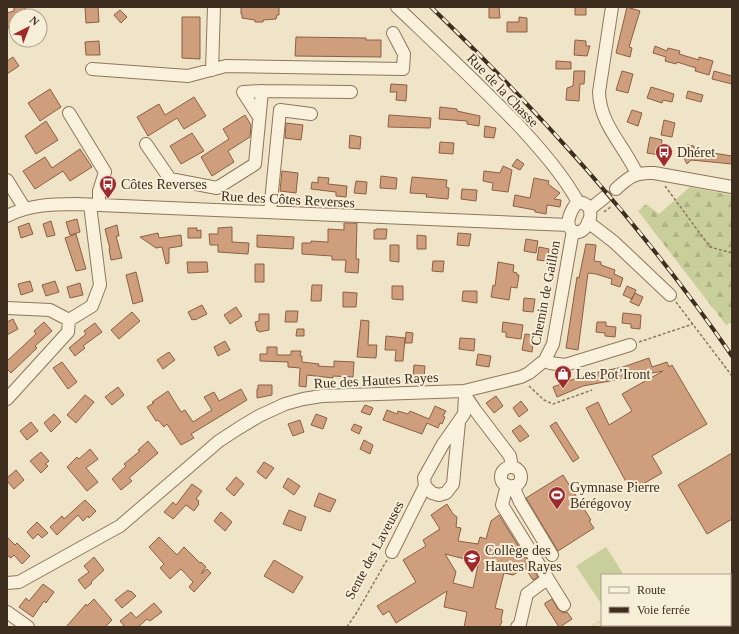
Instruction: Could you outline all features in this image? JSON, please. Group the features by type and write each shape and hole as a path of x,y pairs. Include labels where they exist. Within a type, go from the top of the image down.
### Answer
{"street":[{"path":"212,70 214,7"},
{"name":"Rue de la Chasse","path":"396,7 504,110 555,168 578,202"},
{"path":"612,7 599,92 599,104 609,127 634,166 636,174"},
{"path":"92,68 188,76 226,66 403,69 404,54 393,33"},
{"path":"146,144 170,179 217,188 255,164 262,91"},
{"path":"259,117 243,92 351,92"},
{"path":"270,212 280,110 311,114"},
{"path":"69,113 105,172 95,205 100,284 92,306 69,320"},
{"path":"616,189 636,174 644,173 732,186"},
{"path":"7,180 25,209"},
{"path":"216,210 217,188"},
{"path":"590,209 605,197"},
{"path":"578,202 583,203 590,209 591,214 584,229 580,232 572,228 571,212 578,202"},
{"name":"Rue des Côtes Reverses","path":"7,216 25,209 51,204 270,212 572,228"},
{"path":"588,222 614,242 670,295"},
{"name":"Chemin de Gaillon","path":"545,360 553,344 572,236 572,228"},
{"path":"7,308 50,310 69,320"},
{"path":"7,399 68,332 69,320"},
{"path":"545,360 557,365 565,365 630,345"},
{"name":"Rue des Hautes Rayes","path":"7,583 18,582 120,526 219,441 259,416 285,404 322,396 465,393 521,377 529,373 545,360"},
{"path":"425,486 432,493 439,495 446,493 452,484 459,422 464,414 465,393"},
{"path":"465,393 474,410 510,456 512,467 518,470 521,478 518,484 510,486"},
{"name":"Sente des Laveuses","path":"392,552 425,486 424,478 443,444 459,422"},
{"path":"510,486 552,555"},
{"path":"510,486 502,505 564,605"},
{"path":"517,627 520,624 527,594 548,578"},
{"path":"7,612 28,627"}],"path":[{"path":"658,174 664,185 710,247 732,253"},
{"path":"670,295 732,376"},
{"path":"630,345 693,324"},
{"path":"521,377 538,396 549,403 558,403 592,390"},
{"name":"Sente des Laveuses","path":"347,627 392,552"}],"shaded area":[{"path":"601,620 601,626 667,627 588,627"}],"green space":[{"path":"690,187 732,195 732,322 726,325 638,211 646,204 659,214"},
{"path":"606,547 623,574 601,574 601,604 576,566"}],"building":[{"path":"14,7 25,8 14,8"},
{"path":"85,7 98,7 99,22 86,23"},
{"path":"241,7 279,7 279,15 277,15 276,19 255,22 255,20 242,18"},
{"path":"489,7 499,7 500,18 489,18"},
{"path":"575,7 586,7 586,15 575,15"},
{"path":"627,7 640,11 629,47 632,48 630,57 616,53"},
{"path":"120,10 127,17 121,23 114,15"},
{"path":"8,13 8,27 7,25"},
{"path":"182,17 200,17 200,59 182,58"},
{"path":"519,17 527,18 527,32 507,32 507,22 519,22"},
{"path":"296,37 366,38 366,40 381,40 381,57 295,56"},
{"path":"575,40 586,41 586,46 590,46 587,56 574,55"},
{"path":"99,41 100,55 86,55 85,42"},
{"path":"655,46 667,51 668,48 680,51 679,54 699,60 699,57 713,61 709,75 695,71 696,68 677,62 676,64 665,61 666,57 653,53"},
{"path":"13,57 19,66 7,74 7,61"},
{"path":"556,61 571,62 571,69 556,69"},
{"path":"574,71 585,71 584,84 580,84 579,101 566,100 567,88 573,86"},
{"path":"622,71 633,74 628,93 616,90"},
{"path":"714,71 732,76 732,84 712,79"},
{"path":"391,84 407,85 406,101 396,100 397,92 390,92"},
{"path":"651,87 674,94 672,102 663,100 662,103 647,98"},
{"path":"50,89 61,107 40,121 28,103"},
{"path":"688,91 703,95 701,102 686,98"},
{"path":"194,97 206,116 184,129 177,118 148,136 137,117 159,104 165,115"},
{"path":"440,107 457,109 457,111 480,116 479,126 467,124 467,121 439,119"},
{"path":"632,110 642,113 638,126 627,122"},
{"path":"245,115 251,125 250,137 228,151 234,162 212,176 201,157 229,139 223,129"},
{"path":"389,115 431,118 430,128 388,127"},
{"path":"664,120 675,123 672,137 661,135"},
{"path":"46,121 58,140 36,154 25,136"},
{"path":"286,123 303,125 301,140 285,138"},
{"path":"485,126 496,128 494,138 484,137"},
{"path":"192,133 204,151 181,164 170,146"},
{"path":"350,135 361,137 360,149 349,148"},
{"path":"650,137 662,140 660,155 647,153"},
{"path":"440,142 454,143 453,154 439,153"},
{"path":"687,145 694,146 694,150 732,156 732,164 691,160 687,164 684,158"},
{"path":"80,149 92,167 70,181 63,171 35,189 23,171 45,157 52,168"},
{"path":"517,159 524,164 520,170 512,166"},
{"path":"503,166 512,170 508,192 492,190 493,183 483,181 484,171 500,173"},
{"path":"282,171 298,173 296,193 280,191"},
{"path":"381,176 397,178 396,189 380,188"},
{"path":"318,177 329,178 328,184 347,186 346,197 336,196 336,192 311,189 312,182 318,183"},
{"path":"412,177 447,180 446,187 449,188 448,199 426,197 427,194 410,193"},
{"path":"534,178 549,181 548,184 560,193 554,199 561,200 560,207 547,205 546,214 535,212 535,210 513,206 515,195 530,198"},
{"path":"356,181 367,182 366,194 354,193"},
{"path":"462,189 477,190 476,201 461,199"},
{"path":"77,219 80,232 70,235 66,222"},
{"path":"51,221 55,235 47,237 43,224"},
{"path":"29,223 33,234 21,238 18,227"},
{"path":"344,223 357,223 356,259 359,259 358,273 345,272 346,260 332,260 332,256 302,254 302,243 311,243 311,241 328,242 328,229 344,230"},
{"path":"117,225 119,236 116,236 122,258 111,260 105,229"},
{"path":"232,227 232,242 249,243 248,254 218,252 218,245 210,245 209,234 218,234 218,228"},
{"path":"188,228 197,228 197,231 201,230 201,238 188,238"},
{"path":"387,229 386,239 374,239 374,230"},
{"path":"158,233 159,238 181,235 182,246 169,248 169,263 166,264 162,247 156,248 140,237"},
{"path":"458,233 471,234 469,246 457,245"},
{"path":"76,234 86,269 76,271 65,238"},
{"path":"257,235 294,237 293,249 257,247"},
{"path":"417,235 426,236 426,249 417,249"},
{"path":"526,239 538,241 536,253 524,251"},
{"path":"586,244 596,245 594,261 601,262 601,265 615,270 614,274 623,278 620,287 611,284 612,279 588,273 578,350 566,348 577,277 579,278"},
{"path":"390,245 399,245 399,262 390,261"},
{"path":"539,247 549,249 547,261 537,260"},
{"path":"433,261 444,261 443,272 432,271"},
{"path":"187,262 207,262 208,272 188,273"},
{"path":"498,262 514,265 513,272 519,275 517,288 511,287 509,300 491,297 493,285 495,286"},
{"path":"255,264 264,264 264,282 255,282"},
{"path":"136,272 143,301 133,304 126,275"},
{"path":"30,281 33,291 21,295 18,284"},
{"path":"55,281 59,292 46,296 42,285"},
{"path":"80,283 83,295 70,298 67,287"},
{"path":"312,285 322,285 321,301 311,301"},
{"path":"392,286 403,286 403,300 392,299"},
{"path":"627,286 636,290 632,299 623,295"},
{"path":"463,291 477,291 477,303 462,301"},
{"path":"343,292 357,293 356,307 343,307"},
{"path":"635,293 643,297 639,306 630,302"},
{"path":"524,298 535,299 533,312 523,311"},
{"path":"202,305 207,314 192,320 188,312"},
{"path":"236,307 242,316 230,324 224,315"},
{"path":"286,311 298,311 297,322 285,322"},
{"path":"132,312 140,321 119,339 111,330"},
{"path":"623,313 641,315 640,329 631,328 631,324 622,323"},
{"path":"259,314 269,314 269,330 257,331 255,322 259,321"},
{"path":"13,319 18,329 7,335 7,322"},
{"path":"361,320 369,321 368,345 377,345 376,358 357,357"},
{"path":"44,322 52,331 35,346 37,348 11,373 7,369 7,361 36,334 34,331"},
{"path":"503,322 523,325 521,339 506,337 506,332 502,332"},
{"path":"597,322 606,322 606,326 616,327 615,337 605,336 605,333 596,332"},
{"path":"95,323 102,332 83,346 85,348 75,356 69,348 86,334 84,331"},
{"path":"297,329 304,329 304,336 296,336"},
{"path":"406,332 413,333 412,343 405,343"},
{"path":"525,334 534,335 532,352 522,350"},
{"path":"386,336 405,338 403,361 395,361 396,350 385,350"},
{"path":"460,338 475,339 474,351 459,349"},
{"path":"225,341 230,350 218,356 214,347"},
{"path":"267,347 277,347 277,355 291,355 291,351 301,351 300,356 302,356 302,362 319,364 318,366 334,367 334,361 354,362 353,377 333,376 333,378 307,375 306,387 299,386 300,368 288,367 288,362 260,361 260,354 267,354"},
{"path":"169,352 175,360 163,369 157,360"},
{"path":"478,354 491,356 489,367 476,365"},
{"path":"649,358 652,367 667,362 669,367 672,365 707,424 652,456 662,473 631,491 586,408 598,402 609,425 632,411 622,394 663,371 583,386 557,397 553,387 584,375 623,367"},
{"path":"62,362 77,382 68,389 53,368"},
{"path":"414,365 425,366 424,378 413,377"},
{"path":"258,385 272,385 272,395 257,398"},
{"path":"118,387 124,395 112,405 105,397"},
{"path":"241,389 247,400 191,434 194,438 181,445 167,424 164,427 158,420 156,421 147,407 168,391 181,412 185,410 193,422 212,410 204,397 214,392 219,401"},
{"path":"85,395 94,402 76,423 67,415"},
{"path":"496,396 503,406 494,413 486,403"},
{"path":"521,401 528,410 519,417 513,408"},
{"path":"365,405 373,408 370,415 361,412"},
{"path":"435,406 446,411 443,416 445,417 442,424 440,423 438,428 427,423 422,434 383,420 387,410 397,414 398,411 408,414 410,411 429,419"},
{"path":"54,414 61,422 51,432 44,423"},
{"path":"316,414 327,418 323,429 311,425"},
{"path":"300,420 304,432 293,436 288,424"},
{"path":"31,422 38,431 27,440 20,431"},
{"path":"556,422 579,458 573,462 550,426"},
{"path":"354,424 362,427 359,434 351,430"},
{"path":"520,425 529,436 520,442 512,431"},
{"path":"364,440 373,445 370,454 360,449"},
{"path":"148,441 158,453 129,478 132,481 121,490 112,479 126,466 124,464 140,451 138,450"},
{"path":"90,449 98,459 86,468 98,482 87,491 67,467 77,457 79,459"},
{"path":"41,452 49,461 45,464 48,466 41,473 30,461"},
{"path":"732,453 732,519 707,534 678,485"},
{"path":"264,462 274,468 266,479 257,472"},
{"path":"16,470 24,480 14,489 7,481 7,478"},
{"name":"Gymnase Pierre Bérégovoy","path":"563,475 591,520 589,521 594,528 558,551 526,498"},
{"path":"236,477 244,484 234,496 226,489"},
{"path":"288,478 300,486 294,495 283,487"},
{"path":"192,484 202,491 196,499 199,501 199,504 194,511 186,505 173,519 164,512 173,502 176,505"},
{"path":"319,493 336,500 330,512 314,506"},
{"path":"85,500 96,511 89,518 88,516 83,521 78,515 57,535 50,527 62,516 64,519"},
{"path":"447,504 453,514 457,517 456,527 461,528 458,541 478,544 480,537 486,539 491,521 499,515 538,577 533,580 525,568 513,575 504,573 495,608 503,610 502,622 499,627 464,627 467,612 444,607 447,591 396,623 389,611 383,615 377,606 416,582 403,560 426,546 423,540 440,529 431,515","holes":["445,554 477,562 478,565 473,588 453,583 456,572"]},
{"path":"289,510 306,517 301,531 283,524"},
{"path":"221,512 232,522 225,531 214,521"},
{"path":"37,522 48,533 42,538 38,534 33,539 27,532"},
{"path":"7,537 15,545 17,543 30,556 22,564 14,555 11,558 7,555"},
{"path":"159,537 177,555 184,547 206,567 201,574 207,569 211,573 194,592 189,587 193,582 181,569 170,579 160,568 164,564 149,547"},
{"path":"94,557 104,570 85,589 78,580 89,572 84,566"},
{"path":"274,560 303,577 293,593 264,576"},
{"path":"43,584 54,592 46,603 44,601 33,617 19,607 26,598 29,601"},
{"path":"128,590 136,596 122,608 115,600"},
{"path":"94,599 112,620 105,627 66,627 86,604 87,606"},
{"path":"552,599 558,609 563,613 567,612 572,619 560,627 545,605 545,603"},
{"path":"154,603 162,612 150,621 147,619 138,627 125,627 120,621 131,612 136,618"}],"railway":[{"path":"431,7 513,89 628,218 699,309 732,356"}],"place":[{"name":"Dhéret","path":"664,167"},
{"name":"Côtes Reverses","path":"108,199"},
{"name":"Les Pot’Iront","path":"563,389"},
{"name":"Gymnase Pierre Bérégovoy","path":"557,510"},
{"name":"Collège des Hautes Rayes","path":"472,573"}]}
